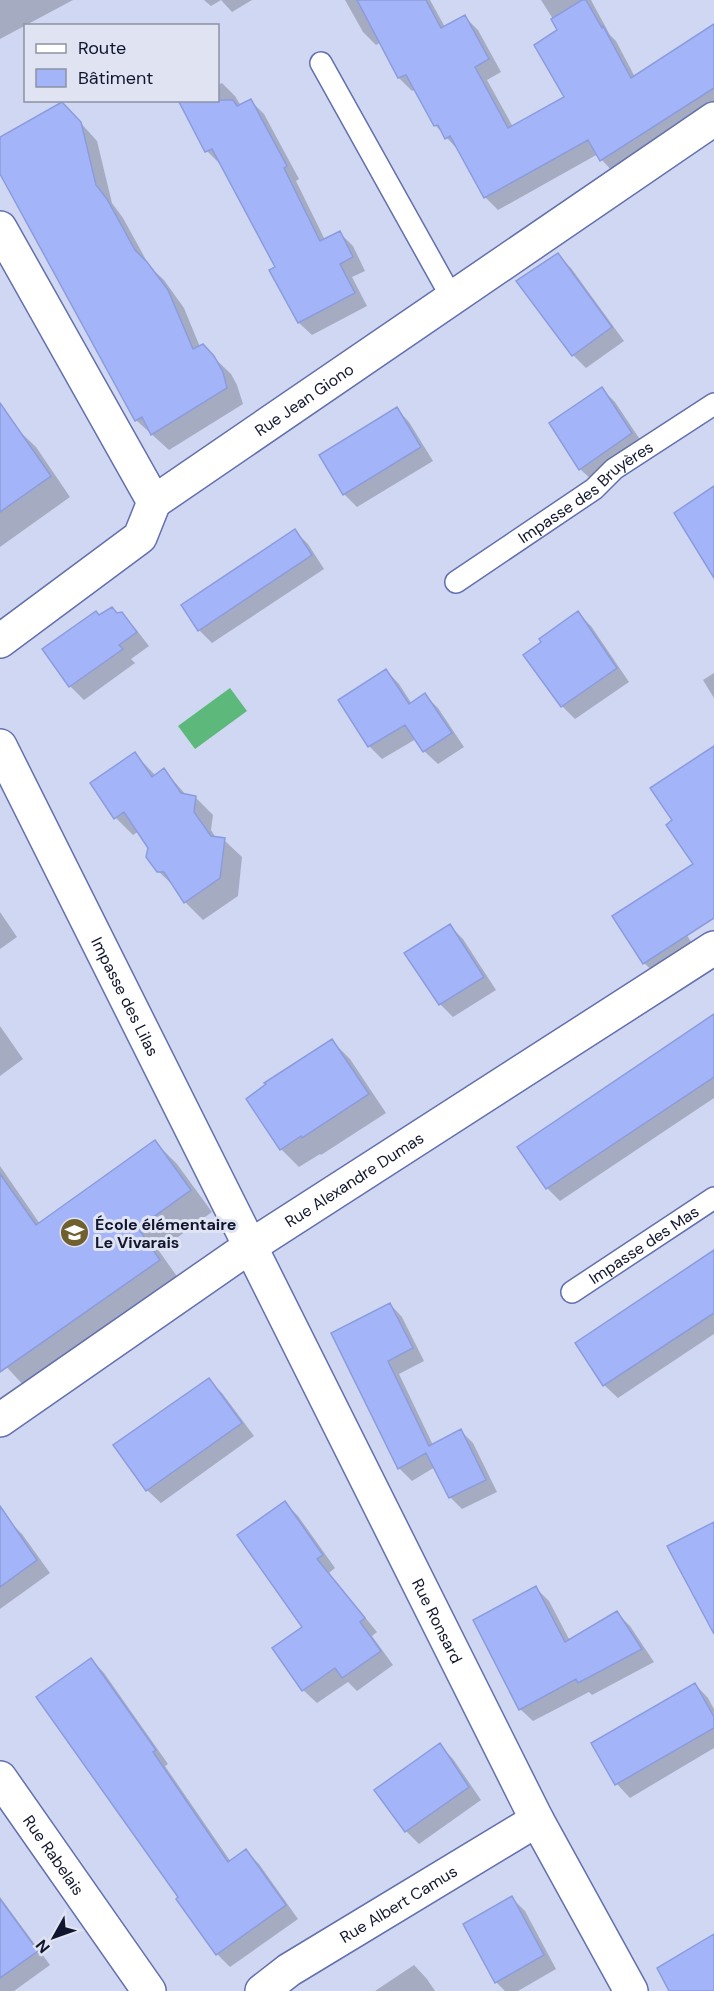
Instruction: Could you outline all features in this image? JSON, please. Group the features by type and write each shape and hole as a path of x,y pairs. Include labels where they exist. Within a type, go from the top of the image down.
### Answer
{"street":[{"name":"Rue Jean Giono","path":"154,502 714,119"},
{"path":"0,228 154,502 140,537 0,641"},
{"name":"Impasse des Lilas","path":"0,746 249,1247"},
{"name":"Rue Alexandre Dumas","path":"0,1420 249,1247 714,948"},
{"name":"Rue Ronsard","path":"249,1247 537,1820 631,1991"},
{"name":"Rue Rabelais","path":"0,1778 149,1991"},
{"name":"Rue Albert Camus","path":"262,1991 294,1981 537,1820"}],"lane":[{"path":"321,63 452,298"},
{"name":"Impasse des Bruyères","path":"456,582 594,489 614,469 714,404"},
{"name":"Impasse des Mas","path":"572,1292 714,1198"}],"shaded area":[{"path":"230,688 247,711 195,749 178,726"}],"building":[{"path":"357,0 426,0 441,28 465,15 489,59 475,67 508,128 564,97 534,45 557,30 551,19 582,0 586,0 602,28 603,26 631,78 714,24 714,88 600,161 588,140 484,198 450,136 445,139 438,125 434,126 406,75 398,78"},
{"path":"251,99 287,166 284,168 320,241 340,231 353,257 340,264 355,293 298,323 269,270 275,267 212,149 205,152 179,102 233,100 237,106"},
{"path":"62,102 81,122 96,185 107,199 135,250 168,290 193,349 203,344 214,356 223,372 227,388 151,435 142,417 135,421 0,174 0,137"},
{"path":"558,253 612,327 572,356 516,281"},
{"path":"602,387 632,433 579,470 549,423"},
{"path":"0,403 51,476 0,512"},
{"path":"397,407 421,447 343,495 319,455"},
{"path":"714,486 714,578 674,513"},
{"path":"295,529 312,555 198,631 181,605"},
{"path":"112,607 117,613 122,612 137,632 119,645 123,649 69,687 42,649 96,611 99,615"},
{"path":"578,611 617,668 561,707 523,655 541,642 539,639"},
{"path":"386,669 409,704 425,693 452,733 423,752 405,725 368,747 338,700"},
{"path":"714,746 714,918 643,964 612,916 693,864 666,825 672,820 650,788"},
{"path":"135,752 152,777 164,768 181,793 196,796 194,812 211,836 225,838 220,878 184,903 164,872 157,872 146,857 148,848 124,812 114,819 90,783"},
{"path":"450,924 484,977 439,1005 404,953"},
{"path":"714,1014 714,1077 546,1189 517,1147"},
{"path":"332,1039 369,1094 280,1150 246,1099 266,1084 264,1083"},
{"path":"155,1140 191,1190 138,1228 160,1260 0,1372 0,1174 36,1225"},
{"path":"714,1250 714,1313 603,1386 575,1343"},
{"path":"390,1303 413,1348 388,1361 429,1446 461,1429 486,1480 449,1498 426,1453 398,1469 331,1333"},
{"path":"209,1378 242,1423 146,1491 113,1445"},
{"path":"285,1501 323,1555 317,1559 365,1618 360,1622 381,1651 342,1678 335,1668 302,1691 272,1648 302,1627 237,1535"},
{"path":"0,1506 37,1560 0,1587"},
{"path":"714,1522 714,1634 667,1546"},
{"path":"536,1586 565,1642 617,1611 642,1649 578,1683 576,1679 519,1710 473,1620"},
{"path":"91,1658 156,1750 153,1752 228,1862 246,1849 286,1905 216,1955 176,1899 178,1897 36,1697"},
{"path":"695,1683 714,1717 714,1728 615,1785 591,1743"},
{"path":"440,1743 469,1787 405,1832 374,1790"},
{"path":"512,1896 544,1955 495,1983 463,1924"},
{"path":"0,1899 38,1951 0,1978"},
{"path":"714,1934 714,1991 669,1991 657,1968"}],"place":[{"name":"École élémentaire Le Vivarais","path":"74,1233"}]}
